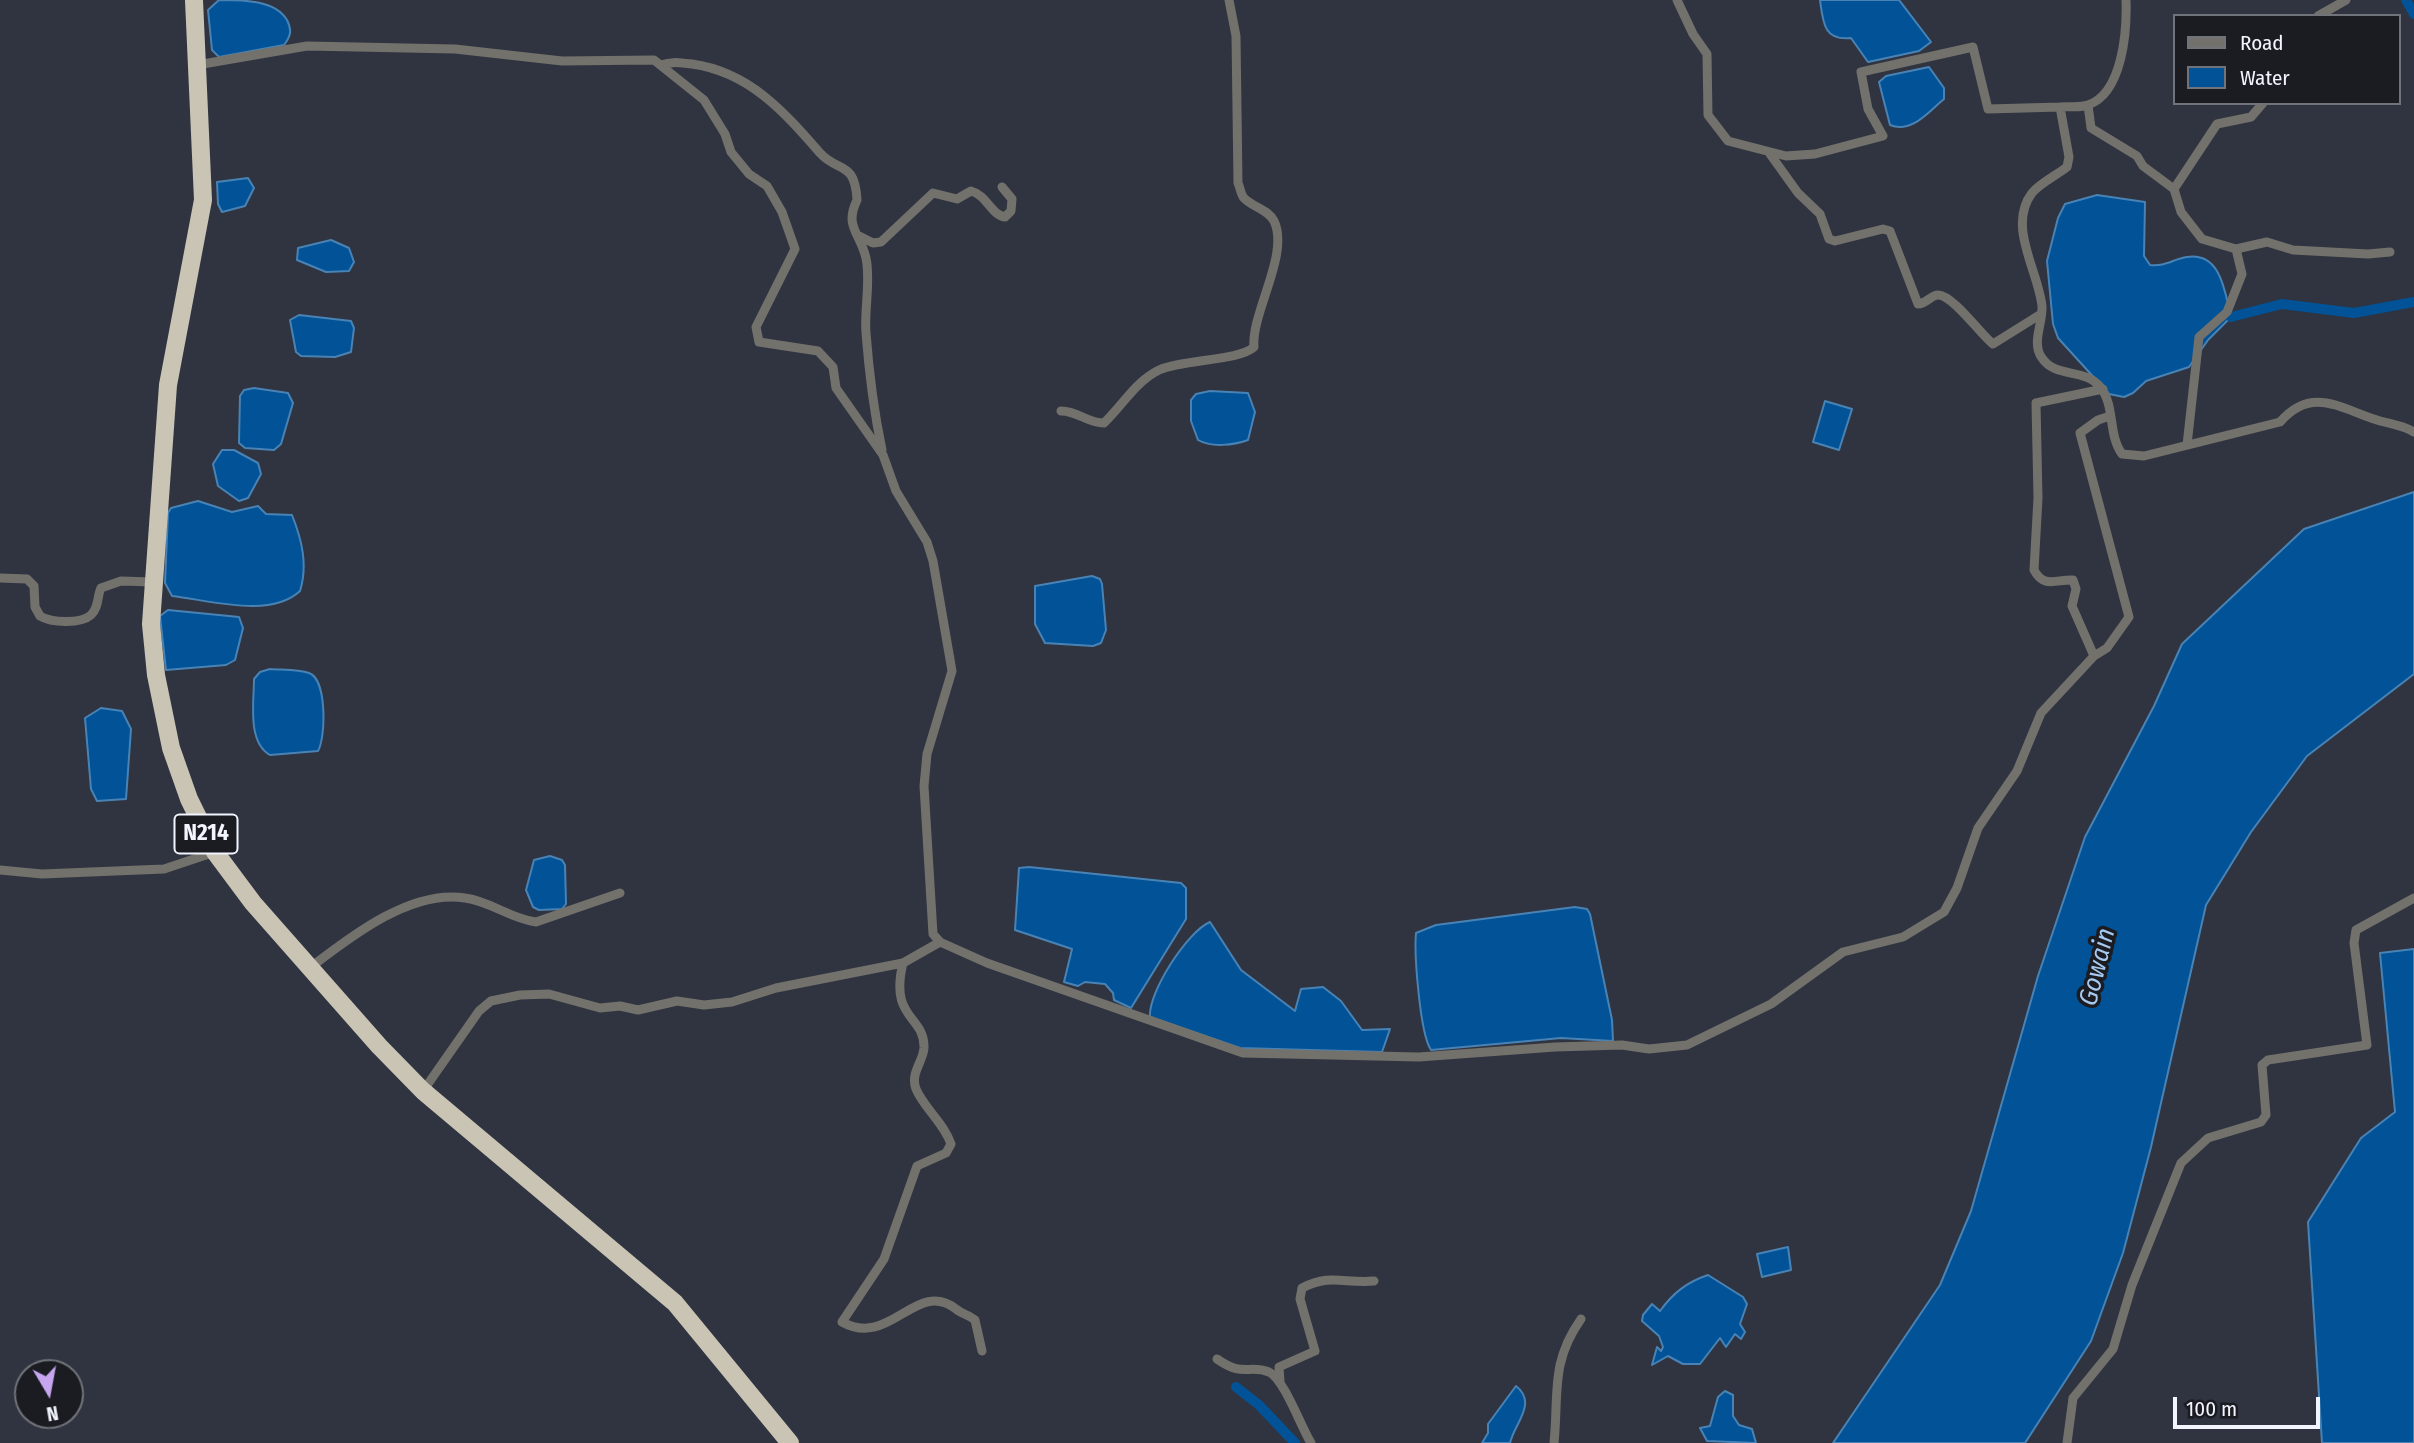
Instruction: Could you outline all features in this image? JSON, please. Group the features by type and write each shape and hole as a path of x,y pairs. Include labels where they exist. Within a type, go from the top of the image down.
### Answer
{"highway":[{"name":"N214","path":"194,0 203,200 168,385 151,624 156,676 171,748 189,799 215,852 253,903 424,1091 675,1303 790,1443"}],"street":[{"path":"1061,411 1072,411 1090,422 1104,423 1143,380 1160,370 1206,358 1242,354 1254,347 1253,331 1270,282 1276,244 1274,221 1244,198 1238,183 1236,36 1229,0"},
{"path":"1677,0 1693,34 1707,54 1708,115 1728,141 1770,154 1815,154 1883,136 1868,109 1861,72 1973,47 1988,109 2088,106 2109,89 2124,50 2126,0"},
{"path":"2322,14 2346,0"},
{"path":"197,65 307,46 442,48 562,61 654,60 704,100 725,134 731,152 749,174 766,186 782,212 795,249 756,327 759,342 818,351 833,367 836,388 883,455"},
{"path":"661,65 673,61 733,74 782,113 825,158 838,163 851,174 856,187 857,200 850,211 851,225 859,236 868,274 866,333 883,455 897,491 927,542 933,561 952,671 927,754 924,786 933,934 940,942 987,963 1243,1053 1419,1057 1555,1047 1622,1045 1649,1049 1686,1045 1772,1004 1843,952 1903,937 1944,912 1957,888 1978,828 2017,771 2041,713 2094,656 2107,648 2129,617 2080,433 2098,420 2110,416"},
{"path":"2174,189 2217,124 2252,117 2261,105"},
{"path":"2088,106 2091,128 2137,156 2143,166 2174,189 2181,212 2202,239 2236,249 2267,243 2293,250 2368,254 2390,252"},
{"path":"2060,107 2069,157 2067,167 2033,191 2022,214 2026,248 2041,314 2036,346 2043,360 2058,371 2084,373 2103,389 2115,445 2122,454 2144,456 2280,422 2291,409 2312,401 2351,408 2414,432"},
{"path":"1770,154 1798,193 1819,214 1829,239 1835,241 1883,229 1890,231 1918,304 1936,296 1943,297 1967,315 1993,344 2041,314"},
{"path":"859,236 873,243 881,242 933,193 957,199 971,191 978,192 997,214 1006,217 1011,211 1012,199 1002,187"},
{"path":"2188,444 2199,337 2227,312 2242,274 2236,249"},
{"path":"2094,656 2071,606 2076,589 2073,580 2045,582 2038,578 2034,570 2038,498 2036,403 2103,389"},
{"path":"0,578 27,579 32,582 40,616 61,621 92,614 101,588 111,582 153,582"},
{"path":"0,870 42,874 164,869 215,852"},
{"path":"311,967 355,933 417,904 465,898 524,920 537,922 620,893"},
{"path":"2067,1443 2073,1398 2113,1349 2132,1285 2182,1163 2208,1138 2261,1122 2266,1115 2262,1065 2268,1060 2367,1045 2354,943 2356,930 2414,898"},
{"path":"424,1091 479,1012 492,1001 520,995 549,994 600,1008 621,1006 638,1010 677,1001 704,1005 732,1002 776,988 903,963 940,942"},
{"path":"903,963 897,985 898,998 923,1038 924,1050 915,1069 917,1091 951,1144 946,1153 917,1166 884,1259 842,1322 856,1329 871,1329 888,1324 924,1302 945,1301 975,1320 982,1351"},
{"path":"1280,1382 1279,1367 1315,1351 1300,1298 1302,1288 1325,1278 1353,1283 1374,1281"},
{"path":"1554,1443 1555,1377 1568,1342 1581,1319"},
{"path":"1217,1359 1233,1371 1269,1372 1280,1382 1311,1443"}],"water":[{"path":"219,0 248,1 275,8 289,24 290,33 286,42 284,45 219,57 212,50 208,10"},
{"path":"1820,0 1899,0 1931,42 1919,51 1868,62 1851,38 1835,37 1826,29"},
{"path":"1929,67 1944,88 1944,99 1913,124 1898,127 1890,125 1879,82 1886,76"},
{"path":"248,178 254,188 245,206 222,212 218,204 217,182"},
{"path":"2097,195 2145,202 2144,256 2150,265 2160,265 2187,257 2199,257 2208,261 2220,276 2231,317 2208,340 2189,367 2146,381 2124,397 2109,394 2058,338 2053,324 2047,261 2058,218 2065,204"},
{"path":"331,240 349,248 354,262 349,271 326,272 297,260 298,248"},
{"path":"299,315 351,321 354,328 351,352 335,357 301,356 296,352 290,320"},
{"path":"254,388 288,393 293,403 281,444 274,450 245,448 239,443 240,396 244,390"},
{"path":"1210,391 1248,393 1255,412 1248,440 1223,445 1198,440 1191,421 1191,400 1196,394"},
{"path":"1825,401 1852,409 1839,450 1813,442"},
{"path":"222,450 234,450 258,463 261,474 248,498 239,501 218,486 213,464"},
{"name":"Gowain","path":"2414,492 2414,674 2307,756 2251,832 2206,905 2151,1147 2123,1253 2091,1341 2025,1443 1833,1443 1940,1285 1971,1211 2038,976 2085,837 2154,706 2182,644 2304,529"},
{"path":"198,501 232,512 258,506 266,514 292,515 303,553 304,572 300,591 273,604 256,606 221,604 172,596 165,583 168,513 171,508"},
{"path":"1092,576 1100,579 1102,584 1106,630 1101,643 1093,646 1045,643 1035,624 1035,586"},
{"path":"168,610 239,617 243,628 235,660 226,665 166,670 160,616"},
{"path":"270,669 300,671 315,678 323,709 321,744 318,751 270,755 258,741 253,721 254,679 260,672"},
{"path":"101,708 122,711 131,729 126,799 97,801 91,789 85,718"},
{"path":"550,856 562,860 565,865 566,904 562,909 539,910 533,907 526,890 534,860"},
{"path":"1019,868 1181,883 1186,888 1186,919 1131,1008 1114,1000 1113,993 1105,984 1085,982 1078,986 1064,982 1072,949 1015,930"},
{"path":"1575,907 1587,909 1590,914 1612,1020 1613,1041 1561,1038 1431,1050 1421,1011 1416,933 1436,925"},
{"path":"1210,922 1241,970 1295,1011 1301,989 1323,987 1341,1001 1362,1030 1390,1029 1382,1052 1240,1048 1150,1017 1155,993 1162,978 1191,937"},
{"path":"2414,949 2414,1443 2322,1443 2308,1222 2361,1138 2395,1112 2380,953"},
{"path":"1788,1247 1791,1270 1762,1277 1757,1254"},
{"path":"1708,1275 1743,1297 1747,1304 1740,1324 1745,1332 1741,1339 1735,1334 1726,1347 1720,1338 1700,1364 1683,1364 1668,1356 1652,1365 1657,1347 1661,1351 1663,1347 1659,1336 1642,1321 1643,1315 1652,1304 1660,1311 1681,1289"},
{"path":"1516,1386 1525,1399 1525,1406 1510,1443 1482,1443 1488,1433 1488,1424"},
{"path":"1725,1391 1733,1395 1733,1416 1739,1425 1752,1429 1756,1443 1707,1441 1700,1428 1710,1426 1718,1397"}],"waterway":[{"path":"2406,0 2414,14"},
{"path":"2231,317 2282,304 2354,313 2414,302"},
{"path":"1236,1387 1259,1405 1295,1443"}]}
